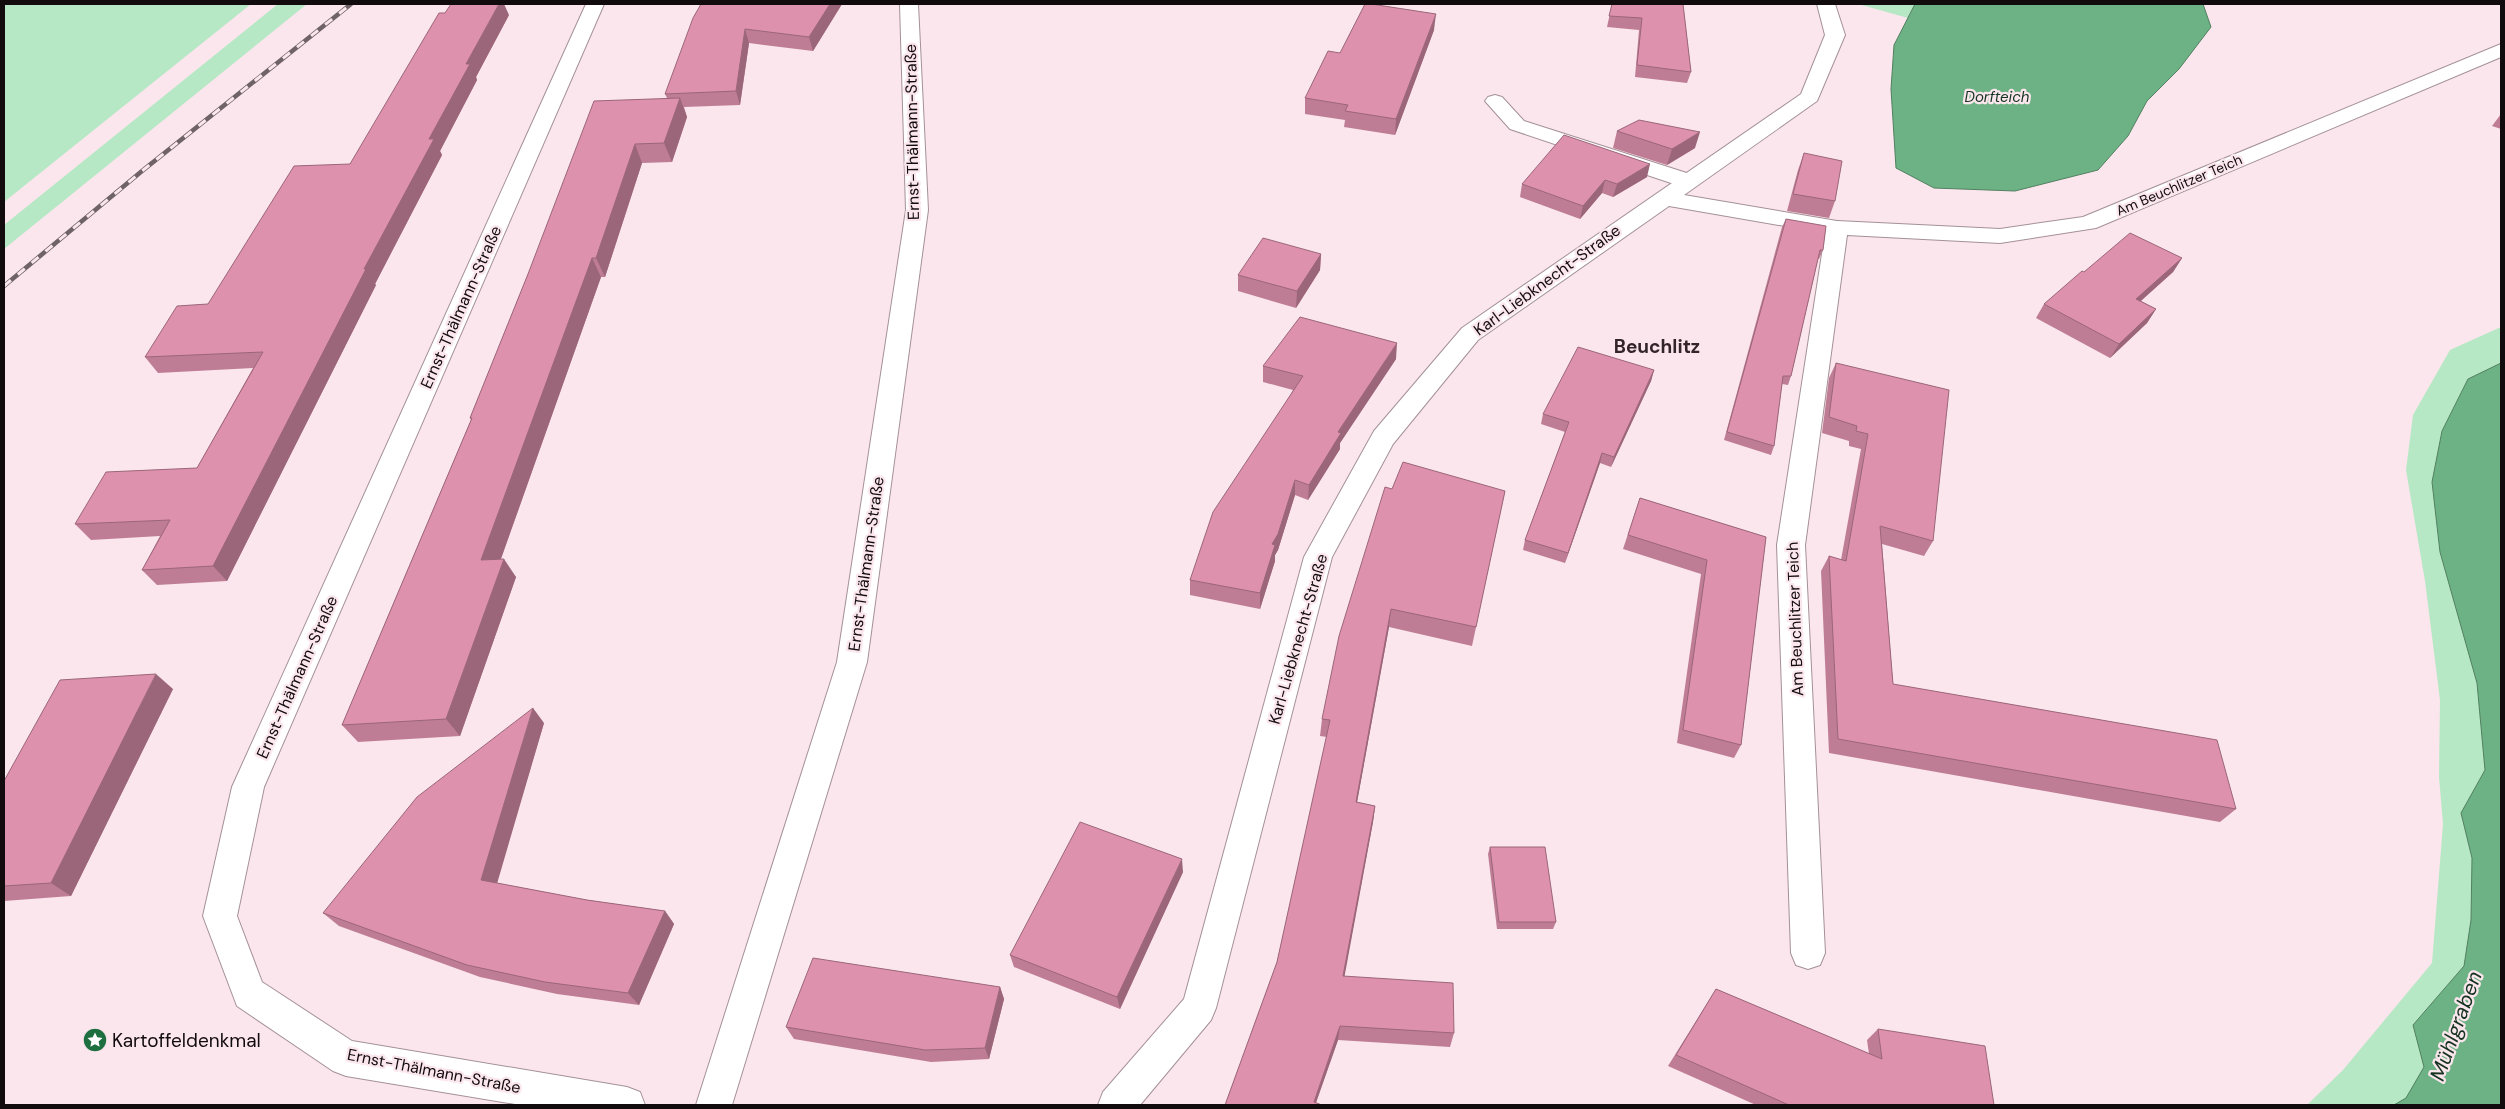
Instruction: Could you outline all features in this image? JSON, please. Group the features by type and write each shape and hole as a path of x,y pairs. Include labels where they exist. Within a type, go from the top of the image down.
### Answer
{"street":[{"name":"Ernst-Thälmann-Straße","path":"595,4 248,786 220,916 249,994 346,1058 626,1105"},
{"name":"Ernst-Thälmann-Straße","path":"714,1105 852,662 917,210 909,4"},
{"name":"Karl-Liebknecht-Straße","path":"1116,1105 1199,1008 1318,557 1383,438 1470,334 1662,198 1810,97 1835,35 1826,4"},
{"name":"Am Beuchlitzer Teich","path":"1662,198 1837,228 2000,236 2088,223 2501,50"},
{"path":"1495,102 1517,125 1688,181"},
{"name":"Am Beuchlitzer Teich","path":"1808,953 1791,545 1837,228"}],"shaded area":[{"path":"4,4 251,4 4,202"},
{"path":"278,4 307,4 4,249 4,225"},
{"path":"1858,4 1915,4 1908,18"},
{"path":"2501,327 2501,1105 2307,1105 2343,1070 2432,963 2443,824 2439,777 2440,700 2425,581 2406,470 2413,415 2450,350"}],"water":[{"name":"Dorfteich","path":"1915,4 2203,4 2211,27 2179,69 2147,101 2128,136 2098,170 2015,191 1934,188 1896,168 1891,89 1894,45"},
{"name":"Mühlgraben","path":"2501,363 2501,1105 2394,1105 2406,1098 2424,1067 2413,1025 2464,966 2471,920 2472,858 2461,813 2485,770 2477,683 2440,552 2432,482 2442,431 2468,379"}],"building":[{"path":"451,4 499,4 466,64 470,64 429,139 434,139 364,269 366,269 213,566 142,570 170,520 75,524 106,472 197,468 263,352 145,357 177,306 208,304 294,166 350,164 439,13 445,13"},
{"path":"701,4 830,4 809,37 745,29 736,91 665,94 693,18"},
{"path":"1365,4 1436,14 1396,119 1345,111 1348,105 1305,98 1328,51 1340,53"},
{"path":"1612,4 1683,4 1691,72 1637,65 1642,18 1609,16"},
{"path":"680,98 664,143 635,144 596,258 592,258 481,560 504,559 446,719 342,725 472,418 470,418 528,274 594,101"},
{"path":"1639,120 1700,132 1672,149 1617,131"},
{"path":"1564,135 1650,164 1617,184 1605,180 1583,206 1522,184"},
{"path":"1804,153 1842,161 1835,201 1793,194"},
{"path":"1786,219 1826,226 1823,250 1820,250 1791,376 1783,376 1774,446 1727,432"},
{"path":"2130,233 2182,258 2136,299 2156,309 2119,344 2044,304"},
{"path":"1263,238 1321,254 1297,291 1238,275"},
{"path":"1300,317 1397,343 1338,432 1341,433 1309,485 1295,480 1278,534 1272,544 1275,545 1260,593 1190,580 1213,512 1303,376 1263,366"},
{"path":"1578,347 1654,370 1614,457 1602,453 1568,553 1525,540 1569,422 1543,414"},
{"path":"1836,363 1949,390 1933,541 1880,526 1893,684 2217,740 2236,809 1838,739 1829,556 1846,561 1868,434 1856,431 1857,426 1829,417"},
{"path":"1403,462 1505,491 1476,627 1391,609 1356,802 1375,806 1343,976 1453,983 1454,1033 1340,1026 1314,1102 1322,1105 1225,1105 1277,962 1330,720 1322,719 1339,636 1385,487 1392,489"},
{"path":"1640,498 1766,537 1741,745 1683,730 1707,560 1628,535"},
{"path":"156,674 51,883 4,886 4,781 60,680"},
{"path":"533,708 481,880 587,900 665,911 628,993 545,982 467,965 323,913 417,797"},
{"path":"1080,822 1182,859 1117,997 1010,955"},
{"path":"1490,847 1545,847 1556,922 1499,922"},
{"path":"813,958 1000,987 985,1048 925,1050 786,1027"},
{"path":"1716,989 1882,1059 1878,1029 1985,1046 1994,1105 1789,1105 1676,1055"}],"railway":[{"path":"4,286 142,171 351,4"}],"place":[{"name":"Kartoffeldenkmal","path":"95,1040"}],"district":[{"name":"Beuchlitz","path":"1657,346"}]}
